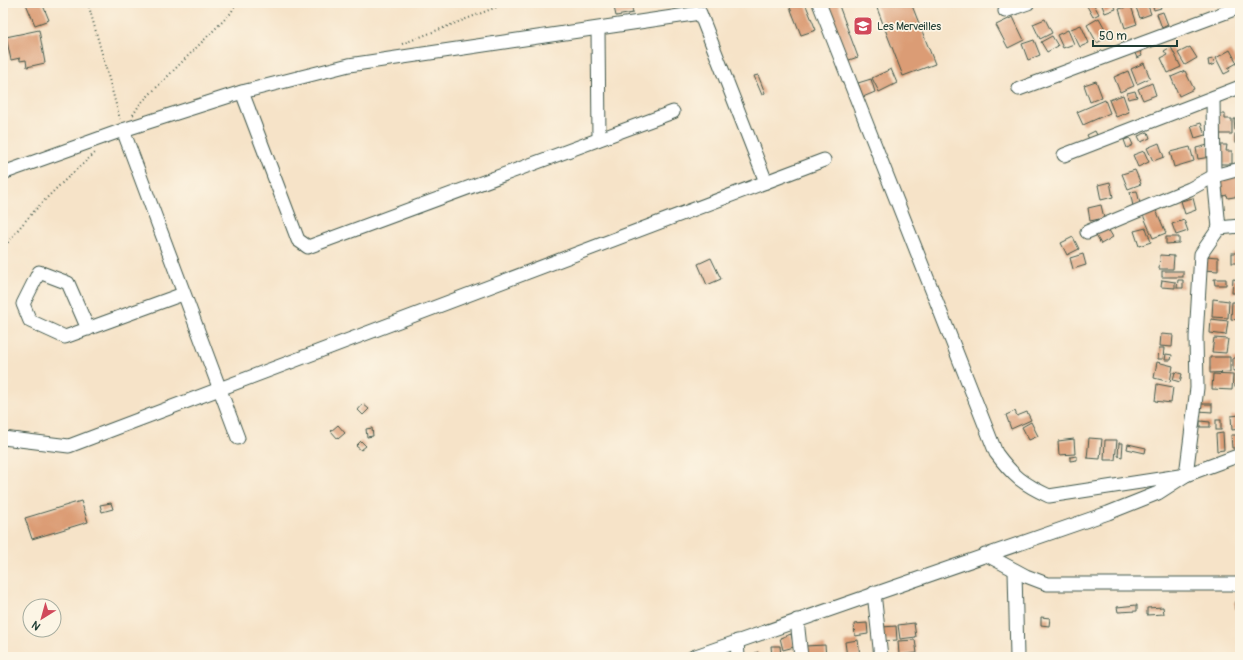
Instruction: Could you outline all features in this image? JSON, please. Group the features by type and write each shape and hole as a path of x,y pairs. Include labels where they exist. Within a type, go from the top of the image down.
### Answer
{"street":[{"path":"819,3 996,453 1010,472 1030,488 1049,496 1186,475 1240,455"},
{"path":"1005,11 1028,3"},
{"path":"1019,89 1240,7"},
{"path":"3,173 123,130 242,92 349,65 598,30 700,13 766,182"},
{"path":"598,30 598,139"},
{"path":"1064,155 1240,87"},
{"path":"242,92 298,240 308,247 673,112"},
{"path":"1186,475 1197,388 1196,337 1201,254 1219,228 1214,176 1213,98"},
{"path":"123,130 238,438"},
{"path":"3,438 69,446 824,160"},
{"path":"1087,232 1190,189 1214,176 1240,169"},
{"path":"1219,228 1240,226"},
{"path":"88,329 68,283 39,272 23,304 30,321 65,338 183,294"},
{"path":"694,657 985,554 1115,510 1158,493 1186,475"},
{"path":"985,554 1015,571 1048,584 1240,584"},
{"path":"1015,571 1017,657"},
{"path":"874,593 881,657"},
{"path":"797,620 801,657"},
{"path":"737,641 738,657"}],"path":[{"path":"88,3 123,130"},
{"path":"123,130 140,104 231,12 236,3"},
{"path":"399,45 507,3"},
{"path":"3,249 20,225 75,170 99,150"}],"building":[{"path":"42,3 49,20 35,25 26,4"},
{"path":"794,3 805,3 816,30 801,35 789,5"},
{"path":"825,3 838,3 858,57 846,61"},
{"path":"875,3 911,3 935,64 903,76"},
{"path":"1093,3 1099,14 1093,17 1087,6"},
{"path":"1101,3 1113,3 1116,9 1105,13"},
{"path":"1147,3 1151,14 1140,18 1135,5"},
{"path":"1152,3 1159,3 1161,8 1154,10"},
{"path":"631,4 633,13 616,16 614,7"},
{"path":"1131,6 1137,24 1125,28 1119,9"},
{"path":"1163,12 1168,25 1162,28 1157,14"},
{"path":"1013,17 1024,40 1008,48 996,25"},
{"path":"1099,18 1109,36 1097,43 1087,25"},
{"path":"1045,19 1052,33 1040,39 1033,24"},
{"path":"1081,25 1089,43 1080,47 1071,29"},
{"path":"39,30 45,63 27,67 26,60 20,61 20,58 11,60 6,37"},
{"path":"1068,30 1074,44 1063,48 1057,35"},
{"path":"1052,36 1058,46 1047,52 1041,42"},
{"path":"1034,40 1040,55 1028,60 1022,44"},
{"path":"1171,47 1181,67 1168,73 1161,58 1167,55 1164,51"},
{"path":"1190,47 1197,58 1185,65 1178,53"},
{"path":"1139,48 1142,56 1137,58 1134,51"},
{"path":"1230,50 1237,63 1228,68 1230,71 1224,74 1216,58"},
{"path":"1213,59 1215,64 1209,66 1208,60"},
{"path":"1144,63 1150,78 1137,84 1131,69"},
{"path":"891,69 897,83 879,92 872,78"},
{"path":"1128,71 1134,86 1120,92 1114,77"},
{"path":"1185,71 1194,89 1179,96 1171,77"},
{"path":"758,75 765,93 762,95 754,76"},
{"path":"871,79 875,92 863,97 858,83"},
{"path":"1096,81 1102,97 1090,102 1084,85"},
{"path":"1152,83 1156,95 1143,100 1138,89"},
{"path":"1135,91 1137,97 1128,99 1127,93"},
{"path":"1123,95 1129,112 1116,117 1109,100"},
{"path":"1105,100 1110,113 1083,125 1077,112"},
{"path":"1218,114 1225,114 1225,119 1232,119 1232,134 1219,134"},
{"path":"1234,119 1240,119 1240,130 1235,130"},
{"path":"1201,123 1205,135 1195,138 1191,126"},
{"path":"1095,131 1098,137 1090,141 1087,135"},
{"path":"1148,132 1150,138 1141,142 1138,136"},
{"path":"1235,134 1240,134 1240,143 1235,143"},
{"path":"1130,138 1133,145 1127,148 1124,140"},
{"path":"1159,143 1164,157 1153,161 1147,148"},
{"path":"1208,145 1210,157 1198,159 1196,148"},
{"path":"1219,145 1227,145 1226,151 1232,151 1232,164 1218,164"},
{"path":"1190,147 1194,161 1174,167 1170,152"},
{"path":"1144,151 1149,162 1138,167 1133,155"},
{"path":"1135,170 1141,184 1128,189 1122,174"},
{"path":"1237,176 1240,196 1228,198 1227,195 1223,196 1220,179"},
{"path":"1110,182 1113,197 1101,200 1098,185"},
{"path":"1137,191 1140,204 1133,206 1130,192"},
{"path":"1193,198 1196,210 1185,214 1181,201"},
{"path":"1101,205 1104,218 1090,221 1088,208"},
{"path":"1156,210 1166,233 1153,238 1143,215"},
{"path":"1184,220 1188,231 1176,235 1172,224"},
{"path":"1107,227 1113,237 1101,244 1095,234"},
{"path":"1146,228 1151,242 1139,246 1134,231"},
{"path":"1073,237 1079,249 1067,255 1061,243"},
{"path":"1166,237 1179,237 1179,243 1166,244"},
{"path":"1232,253 1240,253 1240,263 1232,263"},
{"path":"1083,254 1086,265 1073,269 1070,258"},
{"path":"1160,255 1174,256 1173,269 1159,269"},
{"path":"1205,256 1218,257 1218,271 1204,270"},
{"path":"711,258 721,279 707,285 698,264"},
{"path":"1162,271 1183,271 1183,277 1162,277"},
{"path":"1214,279 1226,279 1226,285 1215,285"},
{"path":"1233,279 1240,280 1240,293 1232,293"},
{"path":"1162,280 1175,282 1175,288 1161,287"},
{"path":"1178,280 1183,280 1183,288 1177,288"},
{"path":"1213,299 1229,301 1228,318 1212,317"},
{"path":"1232,302 1240,302 1240,320 1231,319"},
{"path":"1211,319 1228,321 1226,335 1210,333"},
{"path":"1161,334 1173,335 1172,347 1160,346"},
{"path":"1214,338 1228,339 1226,353 1212,352"},
{"path":"1159,348 1164,348 1163,359 1158,359"},
{"path":"1166,354 1172,355 1171,360 1165,360"},
{"path":"1210,357 1230,357 1230,372 1210,373"},
{"path":"1233,358 1240,358 1240,370 1233,371"},
{"path":"1157,362 1173,366 1170,382 1154,378"},
{"path":"1175,372 1182,374 1180,382 1173,380"},
{"path":"1213,374 1233,375 1232,390 1212,389"},
{"path":"1235,374 1240,374 1240,387 1235,387"},
{"path":"1157,384 1173,387 1171,403 1155,401"},
{"path":"363,404 369,409 363,415 358,410"},
{"path":"1198,404 1212,404 1212,412 1198,411"},
{"path":"1015,411 1017,416 1027,412 1031,420 1011,429 1006,415"},
{"path":"1240,415 1240,429 1232,430 1231,416"},
{"path":"1216,420 1221,420 1221,430 1216,430"},
{"path":"1200,421 1210,422 1210,427 1200,427"},
{"path":"1031,422 1038,436 1029,440 1022,427"},
{"path":"338,425 345,433 338,439 331,431"},
{"path":"372,428 373,436 367,437 366,429"},
{"path":"1223,433 1224,450 1217,451 1216,434"},
{"path":"1231,435 1238,435 1238,448 1232,448"},
{"path":"1089,438 1102,439 1100,459 1087,458"},
{"path":"1074,439 1075,454 1059,455 1058,441"},
{"path":"1105,440 1117,440 1115,460 1104,460"},
{"path":"361,441 366,446 361,450 356,446"},
{"path":"1119,443 1123,443 1122,457 1118,456"},
{"path":"1128,444 1146,448 1145,453 1127,449"},
{"path":"1077,456 1077,460 1070,461 1070,457"},
{"path":"81,501 88,522 32,539 25,518"},
{"path":"111,503 113,509 102,512 100,505"},
{"path":"1235,602 1240,602 1240,609 1235,609"},
{"path":"1137,605 1137,611 1118,612 1117,607"},
{"path":"1163,607 1164,614 1147,615 1147,608"},
{"path":"1041,617 1050,618 1049,626 1041,625"},
{"path":"867,623 868,634 855,636 854,624"},
{"path":"914,623 916,637 900,639 898,625"},
{"path":"896,626 897,640 884,641 882,627"},
{"path":"791,634 794,647 783,650 780,638"},
{"path":"858,640 860,656 847,657 845,642"},
{"path":"915,640 917,653 899,655 898,641"},
{"path":"825,645 826,657 807,657 805,646"},
{"path":"771,646 780,646 781,656 772,657"},
{"path":"758,652 758,655 763,654 764,657 749,657 755,655 755,653"}],"place":[{"name":"Les Merveilles","path":"863,26"}]}
